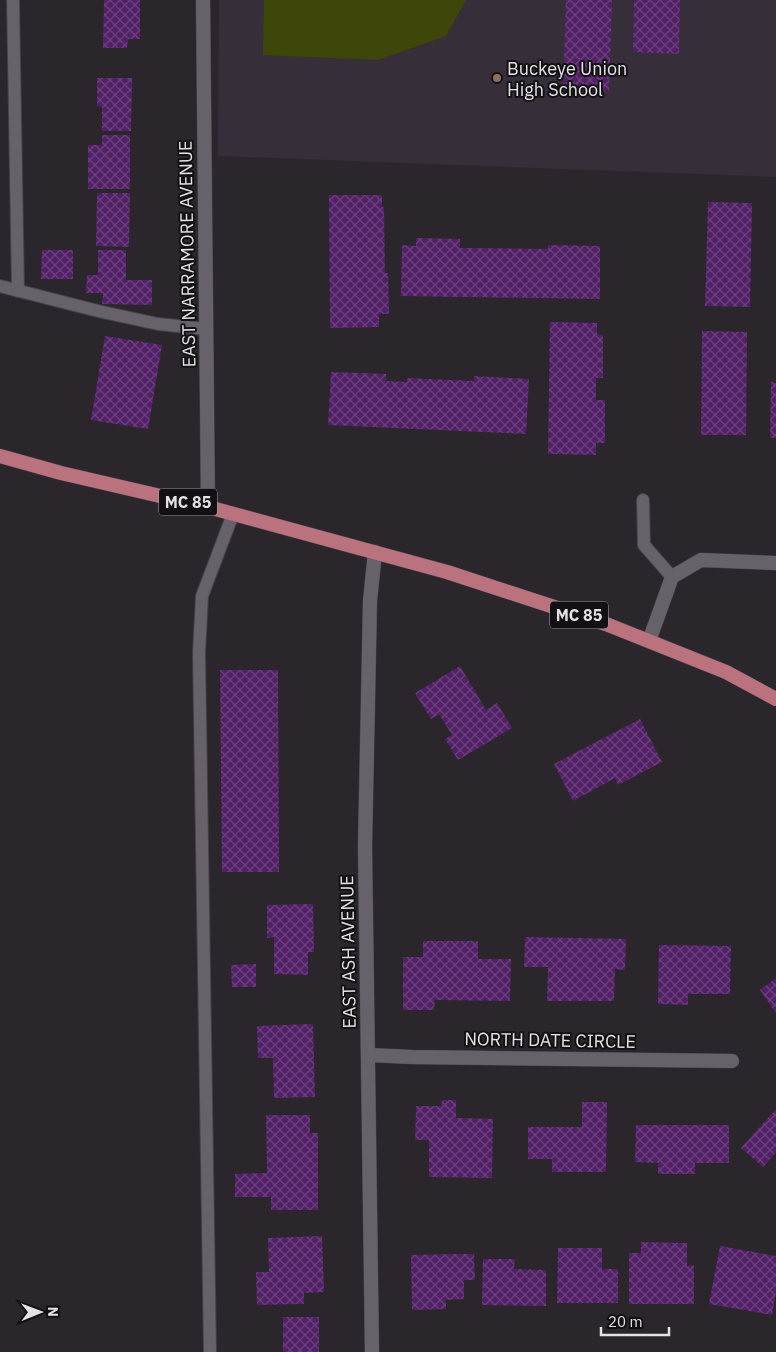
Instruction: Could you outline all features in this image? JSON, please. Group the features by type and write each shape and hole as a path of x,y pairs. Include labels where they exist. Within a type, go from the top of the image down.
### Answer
{"main road":[{"name":"MC 85","path":"0,456 60,473 208,507 456,575 606,624 726,672 776,699"}],"street":[{"name":"EAST NARRAMORE AVENUE","path":"203,0 208,507"},
{"name":"EAST ASH AVENUE","path":"372,1352 365,847 370,601 375,552"},
{"path":"649,641 672,577 701,560 776,563"},
{"name":"NORTH DATE CIRCLE","path":"369,1055 732,1060"}],"lane":[{"path":"13,0 18,291"},
{"path":"0,286 98,312 158,324 206,329"},
{"path":"643,500 644,545 672,577"},
{"path":"210,1352 199,653 202,596 233,514"}],"shaded area":[{"name":"Buckeye Union High School","path":"219,0 776,0 776,177 218,156"}],"green space":[{"path":"264,0 466,0 446,36 378,60 263,55"}],"building":[{"path":"104,0 140,0 140,39 128,39 127,48 103,48"},
{"path":"566,0 612,0 609,91 563,89"},
{"path":"634,0 680,0 679,54 633,52"},
{"path":"97,78 132,78 131,131 102,131 102,107 97,106"},
{"path":"102,135 130,135 130,189 88,189 88,145 102,145"},
{"path":"97,193 130,193 129,247 96,246"},
{"path":"329,195 382,195 382,207 384,207 385,273 388,273 389,314 379,314 379,327 330,328"},
{"path":"708,202 752,203 750,307 705,306"},
{"path":"416,238 460,239 460,248 548,249 548,245 600,246 600,299 401,296 402,245 416,246"},
{"path":"42,250 73,250 73,279 41,279"},
{"path":"98,250 126,250 126,280 152,280 152,305 102,304 103,293 86,293 87,275 98,275"},
{"path":"550,322 597,323 597,334 603,335 603,378 596,378 596,400 605,400 605,443 596,443 596,455 548,454"},
{"path":"702,331 747,332 746,435 701,435"},
{"path":"105,336 162,345 148,429 91,420"},
{"path":"331,372 386,374 386,381 407,382 407,378 474,381 474,376 529,379 526,434 328,425"},
{"path":"771,382 776,383 776,438 770,438"},
{"path":"460,666 486,710 497,703 512,728 458,760 445,739 452,735 439,714 431,719 415,693"},
{"path":"220,670 278,670 279,872 222,872"},
{"path":"640,719 662,762 618,785 615,778 573,801 554,764"},
{"path":"313,904 314,952 308,952 308,975 274,974 274,937 267,938 267,905"},
{"path":"525,937 626,939 625,970 615,969 614,1001 547,1001 548,967 524,967"},
{"path":"423,941 478,941 478,959 511,959 510,1001 435,1000 434,1010 403,1010 403,957 423,957"},
{"path":"659,945 731,946 730,994 688,994 688,1005 658,1004"},
{"path":"256,964 256,987 232,987 231,965"},
{"path":"776,978 776,1013 760,990"},
{"path":"313,1024 315,1097 274,1098 273,1058 258,1058 257,1026"},
{"path":"442,1100 456,1100 456,1118 493,1119 492,1178 429,1177 429,1140 415,1140 416,1106 441,1106"},
{"path":"582,1102 607,1102 606,1172 552,1172 552,1159 528,1159 528,1127 582,1127"},
{"path":"776,1109 776,1152 763,1167 741,1148"},
{"path":"266,1115 310,1115 310,1133 318,1133 318,1210 271,1210 271,1197 235,1197 235,1174 267,1173"},
{"path":"636,1125 729,1125 729,1163 695,1163 695,1174 658,1174 658,1163 635,1162"},
{"path":"322,1236 324,1292 304,1293 304,1304 257,1305 256,1272 269,1272 268,1238"},
{"path":"641,1242 687,1243 687,1266 694,1265 694,1304 629,1304 629,1253 641,1253"},
{"path":"720,1246 776,1256 776,1292 772,1315 709,1304"},
{"path":"558,1248 602,1248 602,1269 618,1269 618,1303 557,1303"},
{"path":"474,1254 475,1280 464,1280 464,1299 446,1300 446,1309 412,1310 411,1255"},
{"path":"483,1259 515,1259 514,1269 546,1270 546,1306 482,1305"},
{"path":"283,1317 319,1317 319,1352 283,1352"}],"place":[{"name":"Buckeye Union High School","path":"497,78"}]}
